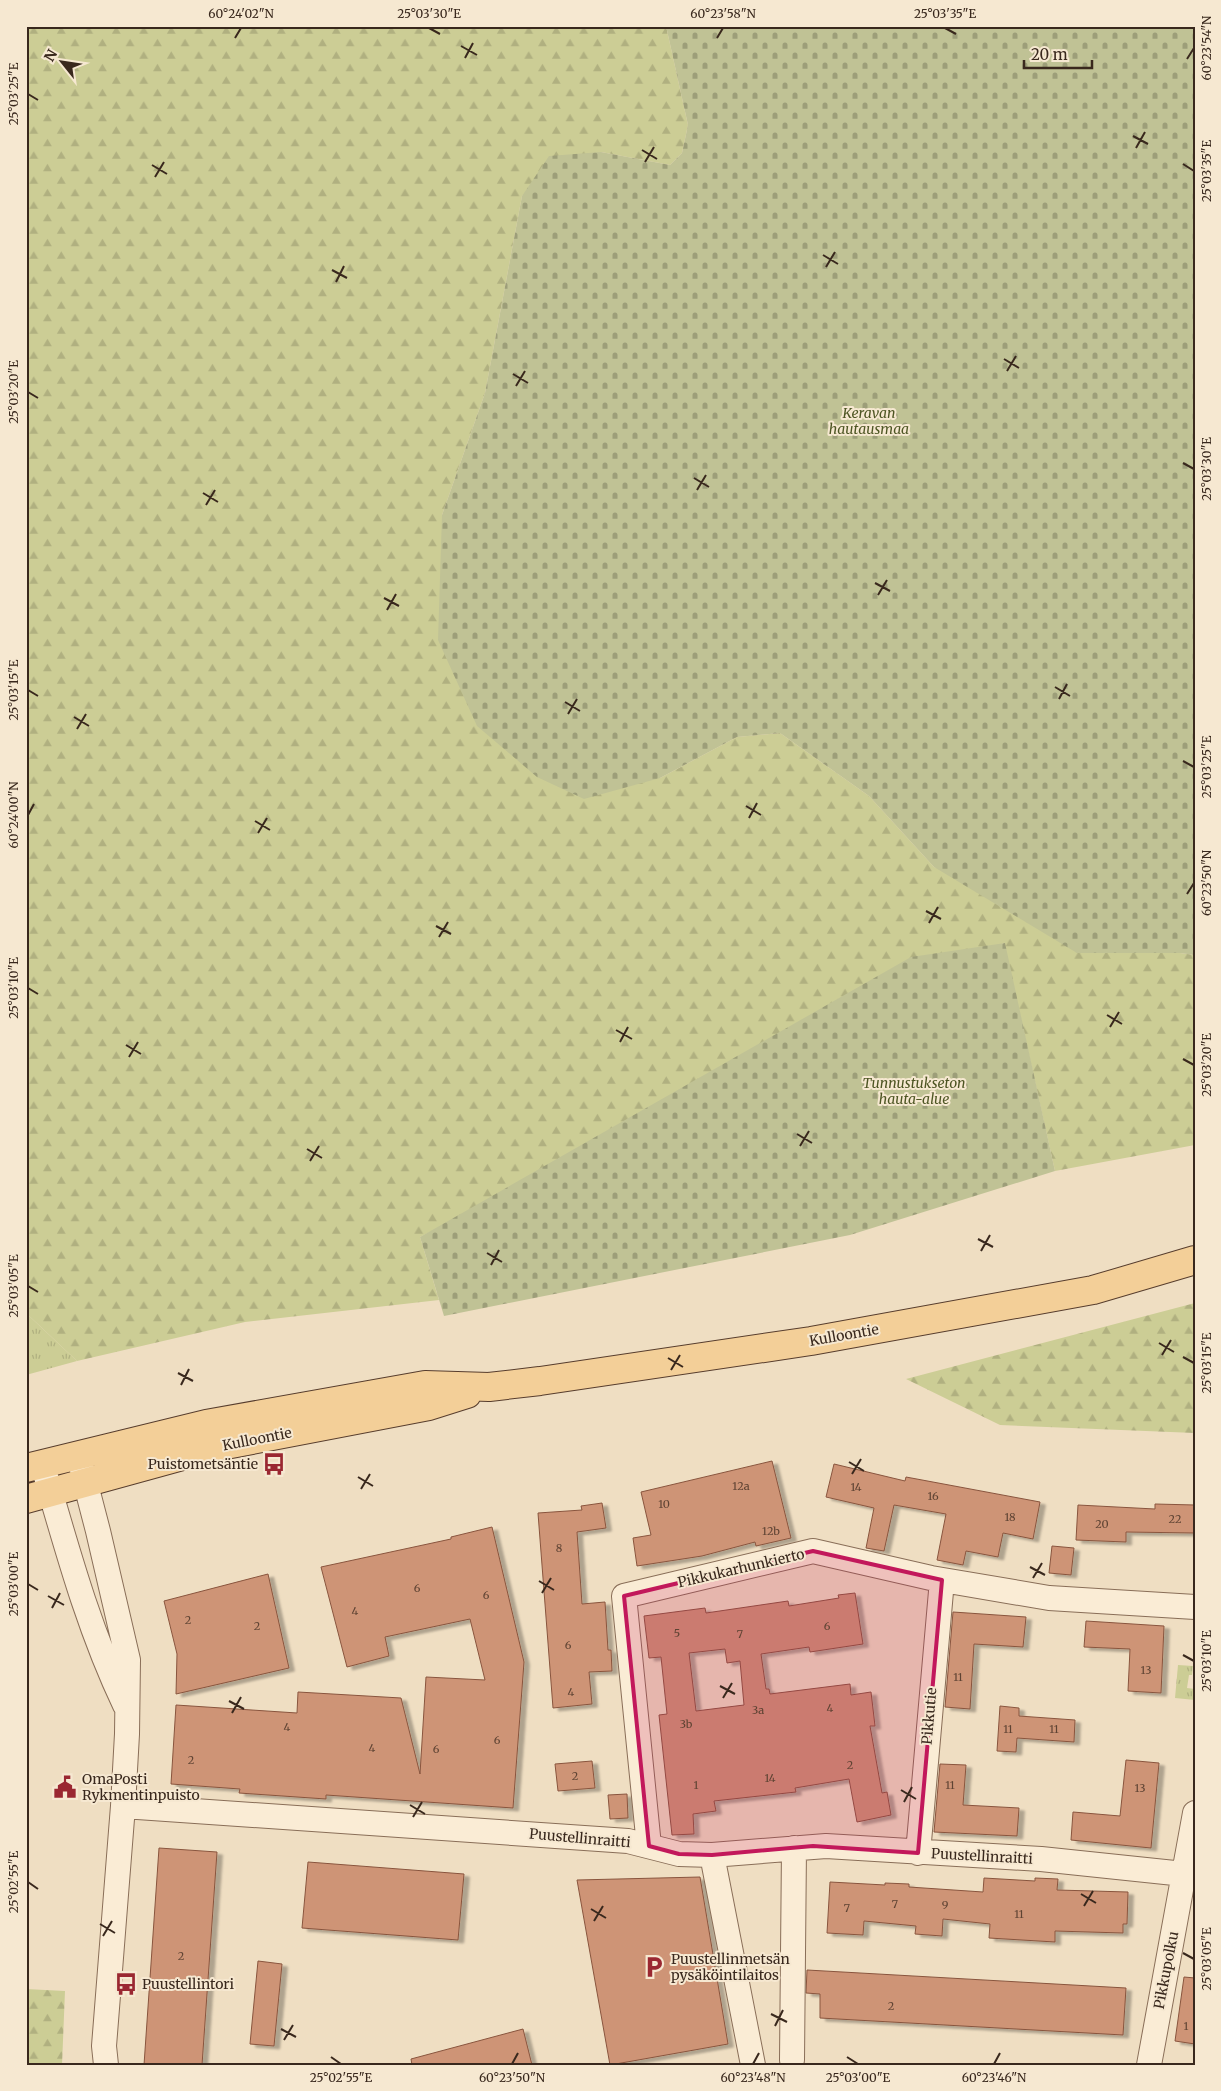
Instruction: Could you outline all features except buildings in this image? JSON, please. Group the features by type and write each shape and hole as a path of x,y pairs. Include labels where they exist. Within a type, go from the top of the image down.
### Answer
{"main road":[{"name":"Kulloontie","path":"34,1466 206,1424 425,1386 489,1387 849,1335 1093,1290 1195,1260"},
{"name":"Kulloontie","path":"38,1496 215,1447 429,1406 489,1387"}],"street":[{"path":"78,1454 128,1660 128,1711 123,1806 104,2046 106,2065"},
{"path":"34,1466 38,1496 64,1540 107,1668 128,1711"},
{"name":"Pikkukarhunkierto","path":"649,1846 624,1596 813,1551 942,1580 1049,1598 1195,1606"},
{"name":"Pikkutie","path":"918,1853 942,1580"},
{"name":"Puustellinraitti","path":"123,1806 628,1841 680,1854 712,1855 826,1846 1040,1859 1184,1874"},
{"path":"1184,1874 1195,1813"},
{"path":"792,2060 794,1848"},
{"path":"712,1855 753,2065"},
{"name":"Pikkupolku","path":"1149,2065 1184,1874"}],"highlighted area":[{"path":"813,1551 942,1580 918,1853 813,1846 712,1855 679,1854 649,1846 624,1596"}],"green space":[{"path":"26,26 666,26 688,125 682,153 670,165 601,152 522,196 485,393 442,515 660,778 737,737 780,733 869,796 934,867 1180,953 1195,955 1195,1145 1055,1171 1004,943 420,1237 439,1300 245,1322 77,1361 26,1313"},
{"name":"Keravan hautausmaa","path":"666,26 1195,26 1195,955 1180,953 1077,953 934,867 869,796 780,733 737,737 660,778 584,799 537,777 477,726 438,640 442,515 485,393 522,196 549,156 601,152 670,165 682,153 688,125"},
{"name":"Tunnustukseton hauta-alue","path":"1005,943 1055,1171 850,1235 444,1316 420,1237 911,957"},
{"path":"1195,1303 1195,1433 1000,1425 906,1379"},
{"path":"26,1313 77,1361 26,1375"},
{"path":"1178,1665 1193,1666 1187,1688 1195,1689 1195,1700 1175,1698"},
{"path":"26,1989 65,1991 62,2065 26,2065"}],"place":[{"name":"Puistometsäntie","path":"274,1464"},
{"name":"OmaPosti Rykmentinpuisto","path":"65,1787"},
{"name":"Puustellinmetsän pysäköintilaitos","path":"654,1967"},
{"name":"Puustellintori","path":"126,1984"}]}
